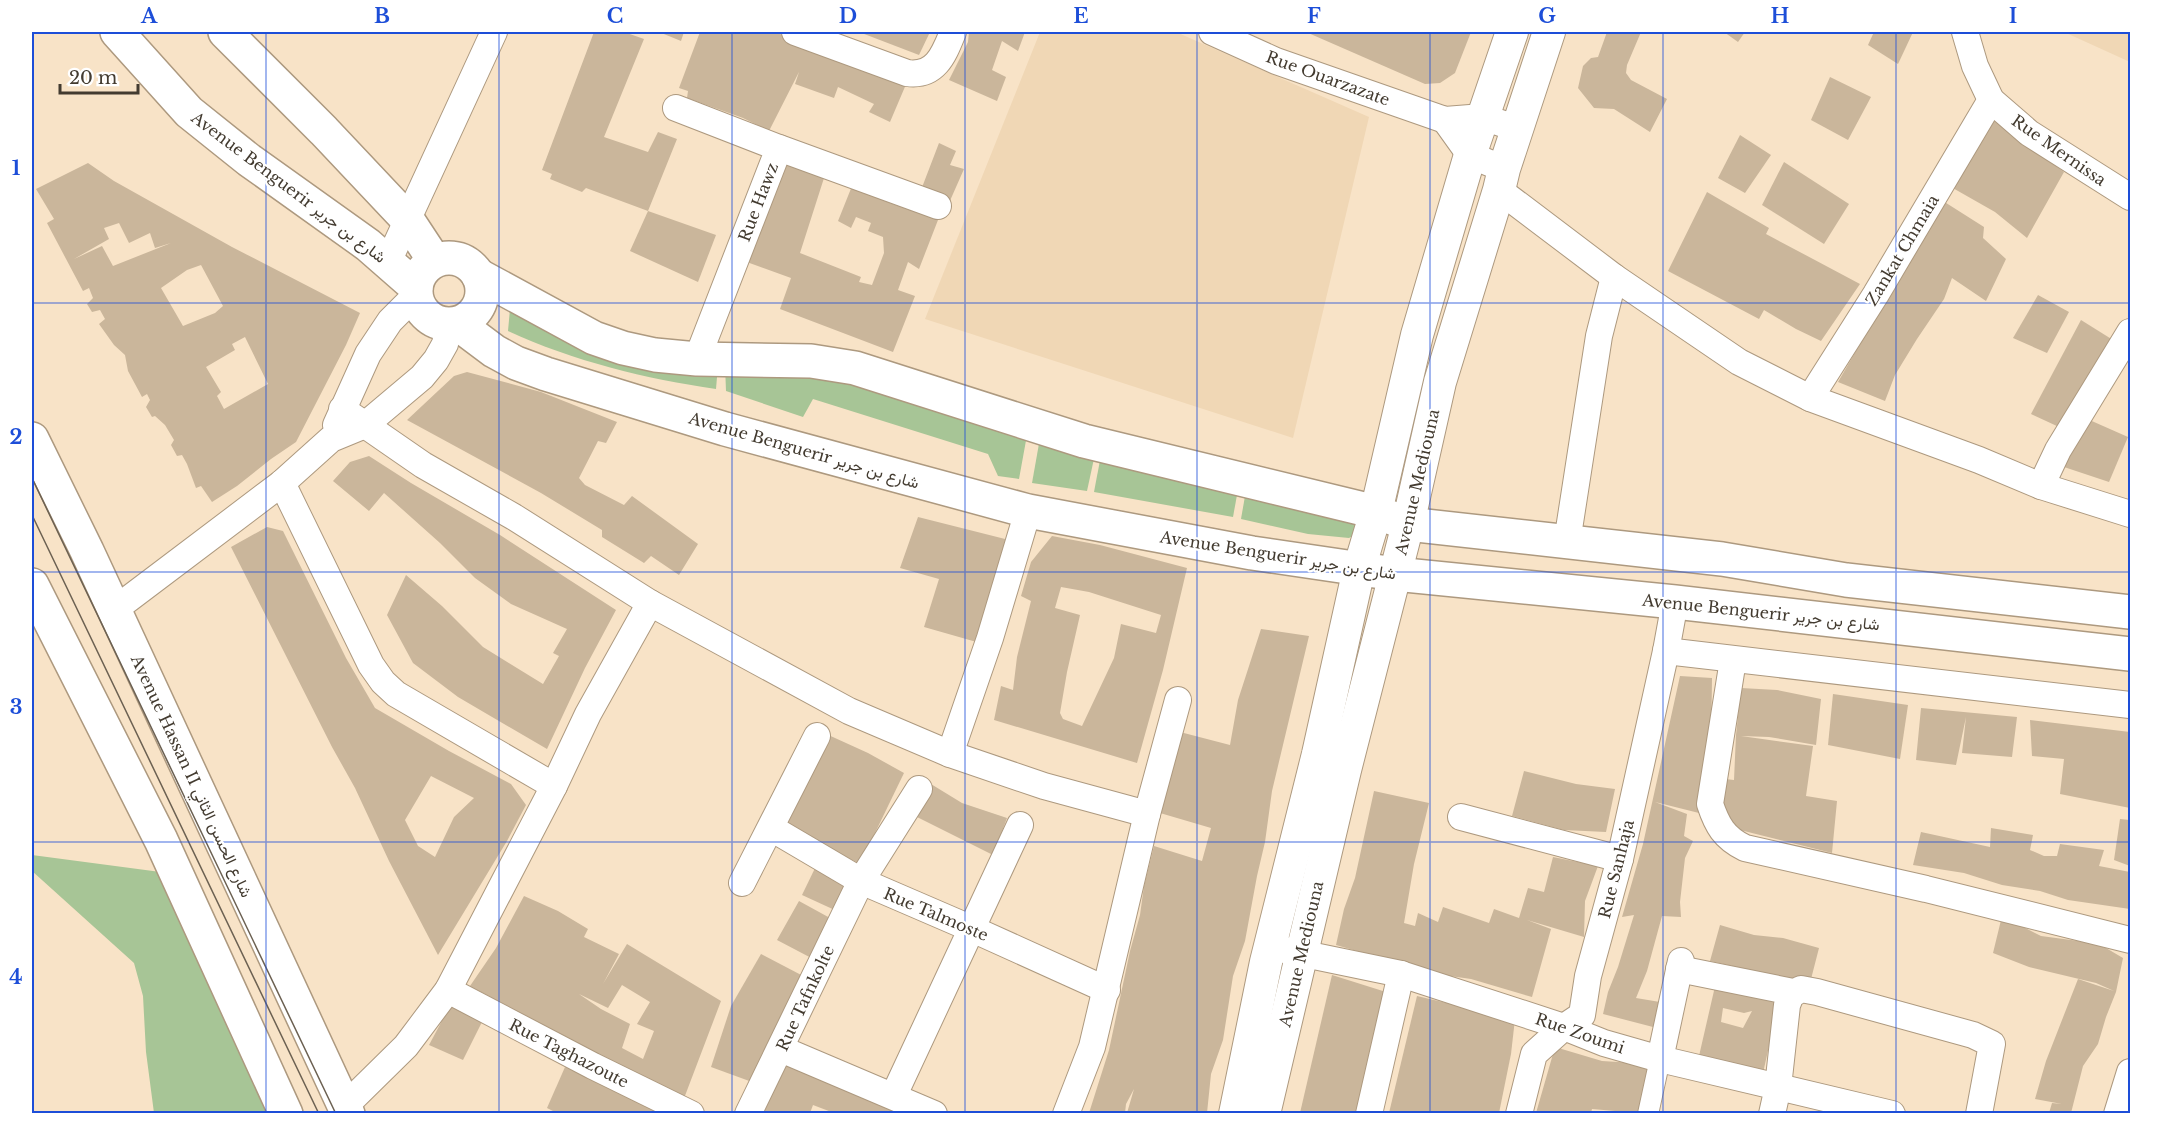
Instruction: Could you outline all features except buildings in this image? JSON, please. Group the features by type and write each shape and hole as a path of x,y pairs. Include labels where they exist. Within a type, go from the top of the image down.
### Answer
{"main road":[{"name":"Avenue Benguerir شارع بن جرير","path":"117,32 189,112 249,160 368,245 388,262 422,281"},
{"path":"225,32 324,131 407,219 422,281 418,304 431,319 440,323 453,324 473,315 482,300 482,282 472,266 464,260 454,257 422,281"},
{"path":"478,274 594,338 623,348 655,355 697,359 811,361 855,368 1084,441 1376,512 1408,524 1722,559 1846,580 2130,612"},
{"name":"Avenue Benguerir شارع بن جرير","path":"453,324 516,363 546,374 725,429 1028,510 1252,554 1395,574 1675,602 2130,654"},
{"name":"Avenue Hassan II شارع الحسن الثاني","path":"32,440 87,551 347,1109"},
{"path":"32,585 161,840 286,1113"}],"street":[{"path":"388,262 494,32"},
{"path":"795,32 907,74 915,74 937,65 953,32"},
{"name":"Rue Ouarzazate","path":"1212,32 1276,61 1445,120 1483,117 1518,129"},
{"name":"Avenue Mediouna","path":"1235,1113 1270,946 1318,754 1359,569 1376,512 1417,334 1470,155 1512,32"},
{"name":"Avenue Mediouna","path":"1264,1113 1345,770 1408,524 1440,382 1549,32"},
{"name":"Rue Mernissa","path":"1965,32 1975,66 1991,100 2029,133 2130,197"},
{"name":"Zankat Chmaia","path":"1810,398 1876,294 1991,100"},
{"name":"Rue Hawz","path":"676,108 779,148 697,359"},
{"path":"1445,120 1470,155 1502,179 1614,277 1739,362 1810,398 1979,460 2041,486 2130,514"},
{"path":"779,148 938,206"},
{"path":"1568,542 1599,336 1614,277"},
{"path":"331,440 342,409 368,354 390,321 422,281"},
{"path":"114,610 282,483 331,440 365,425 422,377 436,360 453,324"},
{"path":"2041,486 2058,450 2130,332"},
{"path":"342,409 423,465 514,517 650,603 849,711 950,754 1044,786 1147,814"},
{"path":"282,483 371,665 383,682 396,694 554,786"},
{"path":"950,754 990,638 1028,510"},
{"name":"Rue Sanhaja","path":"1519,1113 1534,1054 1564,1027 1582,1015 1588,976 1620,859 1675,602"},
{"path":"347,1109 406,1046 447,990 554,786 588,714 650,603"},
{"path":"1666,651 2130,705"},
{"path":"1733,660 1710,804 1722,832 1732,842 1745,848 1926,889 2130,940"},
{"path":"1066,1113 1092,1047 1147,814 1178,700"},
{"path":"742,883 817,736"},
{"name":"Rue Tafnkolte","path":"748,1113 861,881 919,789"},
{"path":"1461,817 1620,859"},
{"path":"894,1095 1020,825"},
{"name":"Rue Talmoste","path":"771,828 861,881 1107,990"},
{"name":"Rue Zoumi","path":"1270,946 1401,974 1564,1027 1604,1043 1660,1059 1892,1113"},
{"path":"1648,1113 1680,965 1793,992 1801,989 1817,992 1973,1035 1992,1044 1979,1113"},
{"path":"1369,1113 1401,974"},
{"name":"Rue Taghazoute","path":"447,990 593,1066 691,1113"},
{"path":"1772,1113 1778,1087 1787,1005 1793,992"},
{"path":"781,1049 934,1113"},
{"path":"2117,1113 2130,1072"}],"shaded area":[{"path":"1040,32 1176,32 1369,117 1293,438 925,319"},
{"path":"2064,32 2130,32 2130,62"}],"green space":[{"path":"510,309 718,365 716,389 610,368 533,342 508,331"},
{"path":"725,365 814,367 1027,435 1019,479 998,476 988,454 813,399 803,417 726,391"},
{"path":"1040,438 1095,454 1087,491 1032,483"},
{"path":"1101,455 1237,495 1233,517 1094,492"},
{"path":"1245,496 1360,522 1360,532 1349,538 1308,534 1241,519"},
{"path":"32,855 168,873 281,1113 154,1113 146,1052 143,996 134,963 32,871"}],"tram line":[{"path":"32,478 336,1114"},
{"path":"32,515 319,1114"}]}
